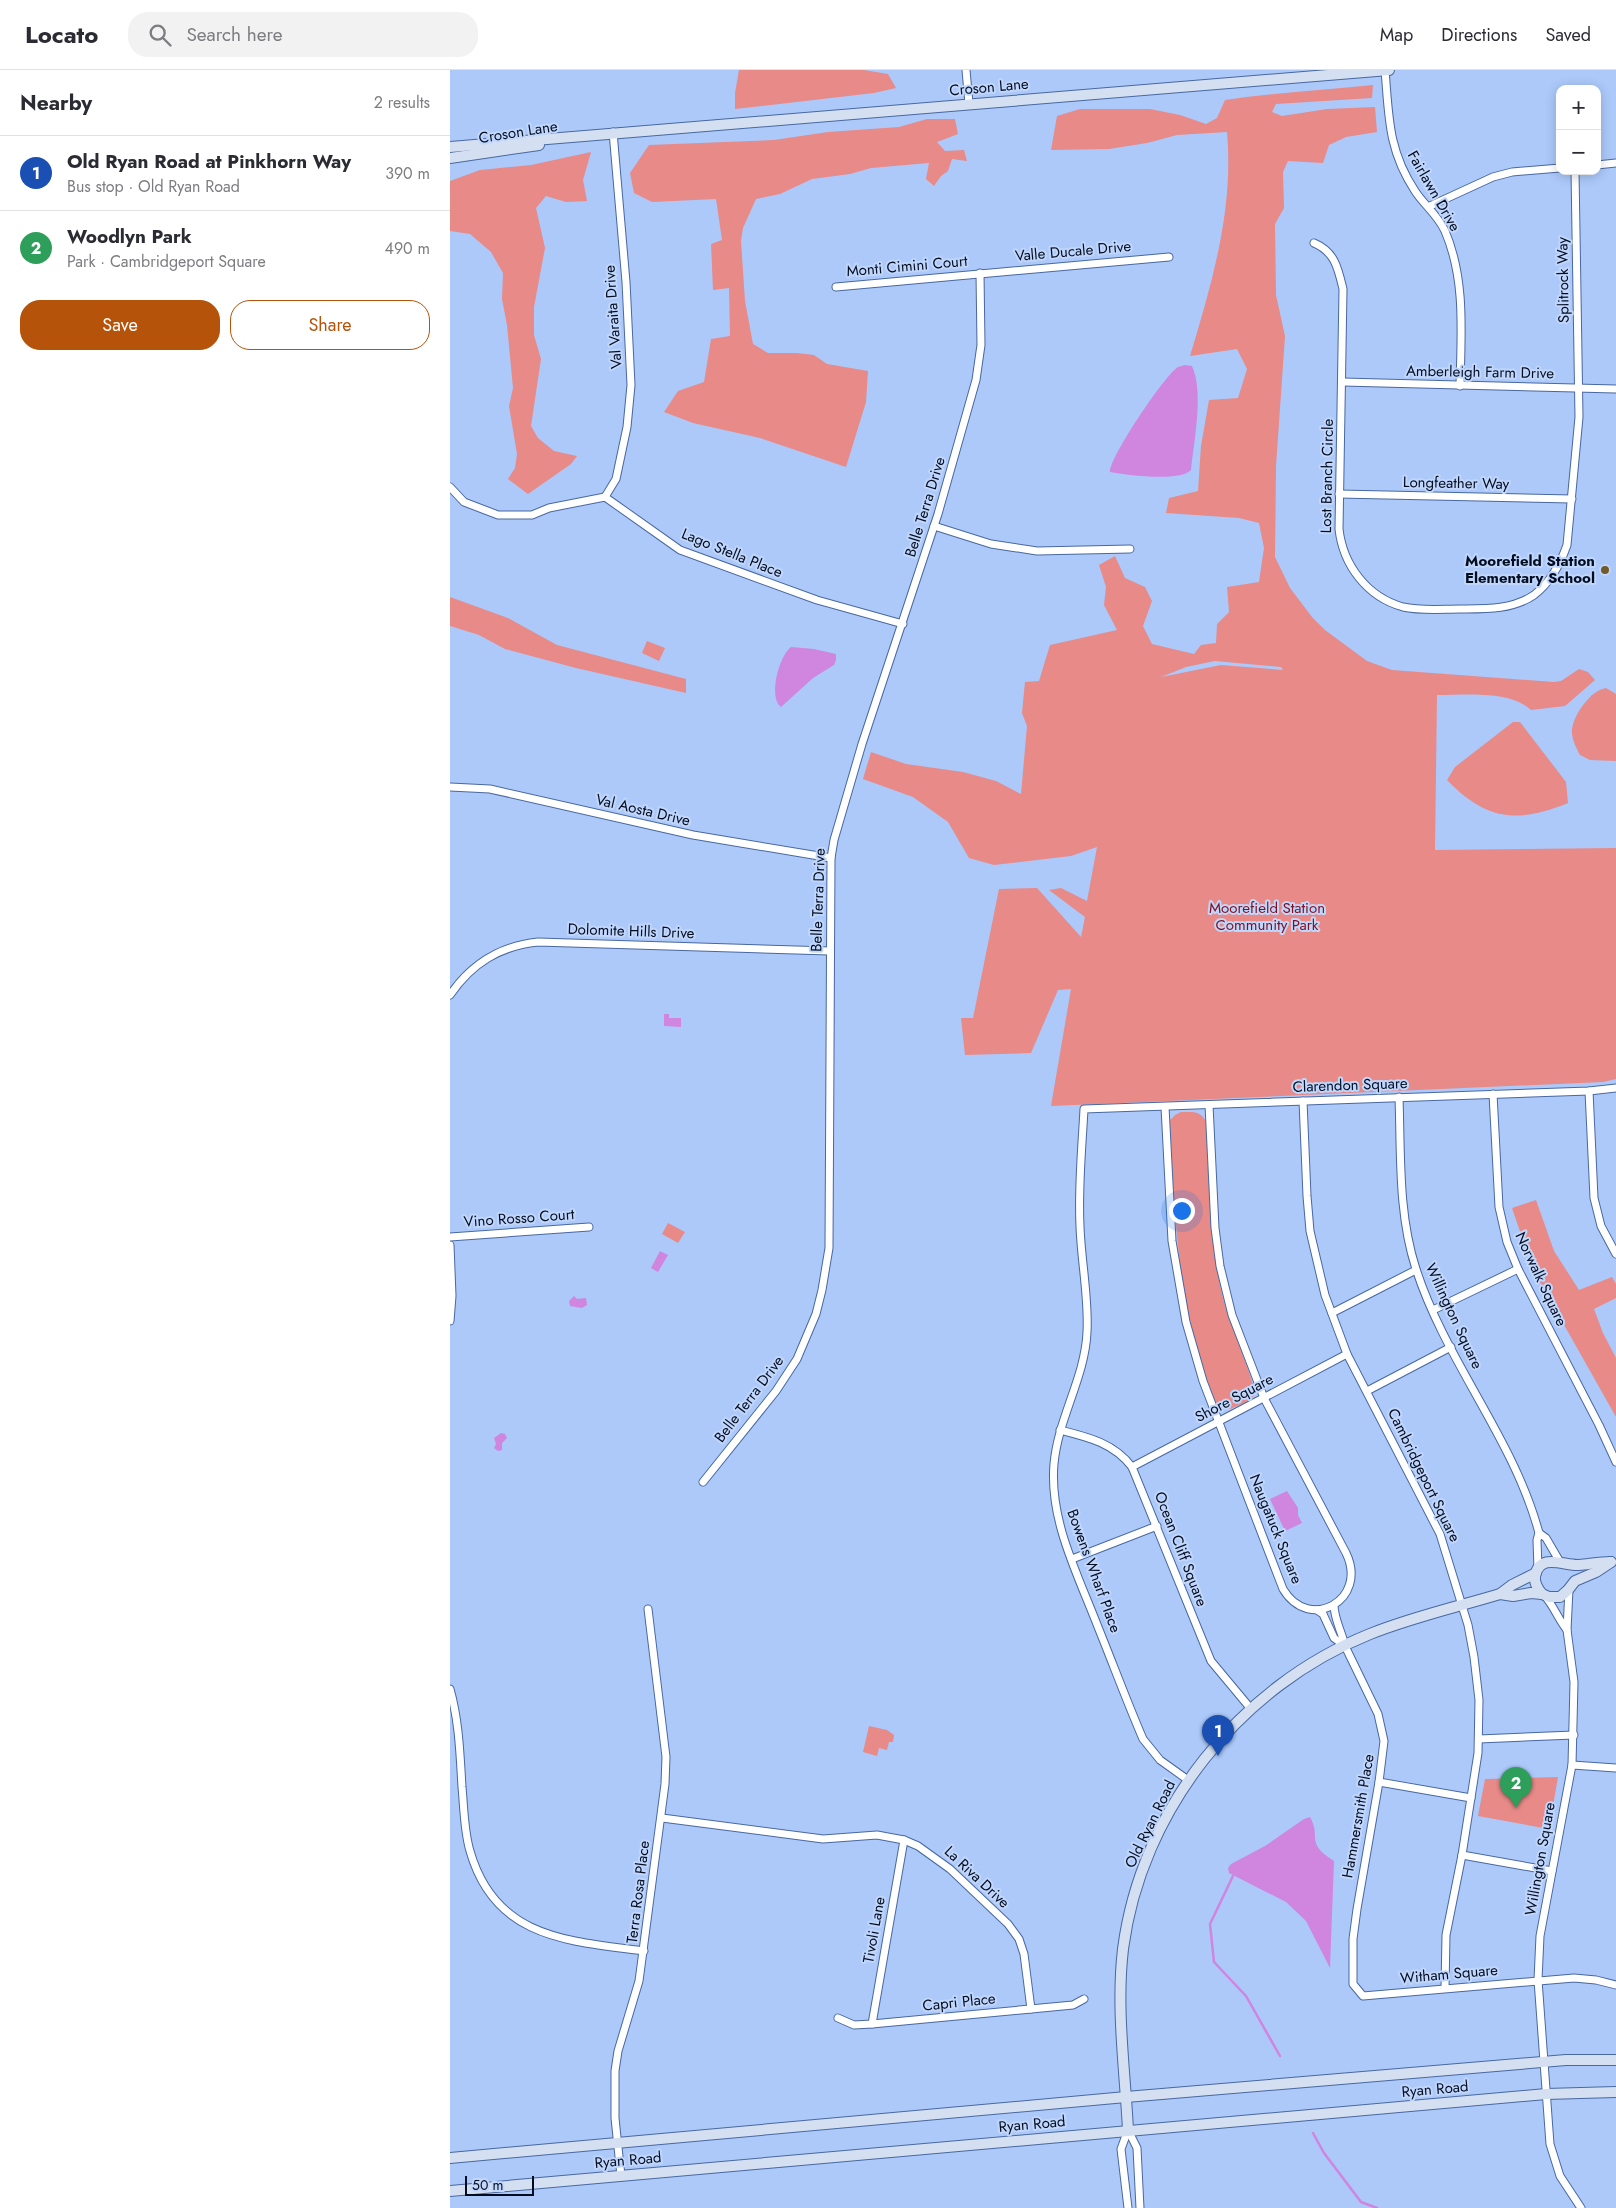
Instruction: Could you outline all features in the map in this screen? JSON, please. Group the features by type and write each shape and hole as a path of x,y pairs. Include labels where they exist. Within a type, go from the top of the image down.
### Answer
{"main road":[{"name":"Croson Lane","path":"450,147 613,132 1387,70"},
{"name":"Croson Lane","path":"450,158 546,144 591,134"},
{"name":"Old Ryan Road","path":"1500,1594 1513,1596 1530,1592 1555,1598 1570,1588 1575,1581 1596,1572 1613,1561"},
{"name":"Old Ryan Road","path":"1128,2130 1120,1988 1123,1949 1134,1898 1148,1856 1165,1821 1188,1780 1222,1738 1252,1709 1303,1669 1345,1646 1389,1627 1500,1594 1537,1571 1547,1562 1580,1565 1613,1561"},
{"path":"1562,1563 1570,1572 1572,1582 1570,1588"},
{"path":"1537,1571 1536,1584 1543,1594"},
{"name":"Ryan Road","path":"450,2158 1126,2097 1544,2062 1616,2060"},
{"name":"Ryan Road","path":"450,2190 1546,2094 1584,2091 1616,2092"}],"street":[{"path":"966,70 969,104"},
{"name":"Fairlawn Drive","path":"1387,70 1394,148 1416,192 1430,206 1444,230 1458,277 1461,301 1460,386"},
{"name":"Val Varaita Drive","path":"605,497 616,479 627,427 631,385 626,282 613,132"},
{"path":"1601,165 1616,163"},
{"path":"1430,206 1493,176 1512,172 1556,168"},
{"name":"Splitrock Way","path":"1574,175 1579,388"},
{"name":"Lost Branch Circle","path":"1314,243 1324,247 1334,258 1343,289 1343,382 1339,494 1340,540 1350,567 1366,586 1382,598 1403,607 1420,609 1488,610 1517,603 1532,596 1551,579 1568,545 1579,417 1579,388"},
{"name":"Valle Ducale Drive","path":"980,273 1170,257"},
{"name":"Monti Cimini Court","path":"836,287 980,273"},
{"name":"Belle Terra Drive","path":"703,1482 776,1391 796,1360 816,1314 822,1290 830,1248 831,858 834,840 862,744 934,526 976,380 981,345 980,273"},
{"name":"Amberleigh Farm Drive","path":"1343,382 1616,389"},
{"path":"450,487 464,502 498,515 532,515 549,508 605,497"},
{"name":"Longfeather Way","path":"1339,494 1572,499"},
{"name":"Lago Stella Place","path":"605,497 680,550 817,600 903,624"},
{"path":"934,526 991,544 1037,551 1130,549"},
{"name":"Val Aosta Drive","path":"450,787 499,791 693,835 831,858"},
{"name":"Dolomite Hills Drive","path":"450,995 468,972 494,953 523,944 538,942 830,951"},
{"name":"Clarendon Square","path":"1084,1109 1589,1091 1616,1088"},
{"path":"1589,1091 1594,1198 1601,1226 1616,1254"},
{"name":"Norwalk Square","path":"1493,1094 1499,1207 1506,1242 1616,1462"},
{"name":"Willington Square","path":"1399,1097 1402,1188 1406,1227 1416,1270 1451,1347 1520,1480 1539,1533 1546,1538 1562,1563"},
{"name":"Cambridgeport Square","path":"1303,1100 1310,1231 1320,1276 1347,1354 1438,1527 1462,1605 1474,1657 1479,1700 1479,1739 1462,1854 1446,1935 1444,1988"},
{"path":"1209,1105 1214,1214 1220,1266 1232,1315 1264,1398 1349,1560 1351,1580 1343,1597 1334,1605 1316,1609"},
{"name":"Naugatuck Square","path":"1165,1106 1172,1241 1180,1298 1200,1372 1283,1589 1289,1599 1300,1606 1316,1609"},
{"name":"Bowens Wharf Place","path":"1084,1109 1079,1180 1079,1214 1082,1266 1088,1313 1087,1339 1084,1359 1060,1430 1054,1464 1054,1493 1059,1521 1072,1559 1143,1739 1160,1760 1188,1780"},
{"name":"Vino Rosso Court","path":"450,1237 590,1227"},
{"path":"450,1245 452,1296 450,1321"},
{"path":"1433,1310 1518,1269"},
{"path":"1332,1313 1416,1270"},
{"path":"1367,1391 1451,1347"},
{"name":"Shore Square","path":"1132,1467 1347,1354"},
{"name":"Ocean Cliff Square","path":"1060,1430 1095,1440 1115,1450 1132,1467 1211,1661 1252,1709"},
{"path":"1072,1559 1157,1526"},
{"name":"Willington Square","path":"1537,1571 1537,1540 1539,1533"},
{"name":"Willington Square","path":"1570,1588 1567,1630 1574,1682 1572,1765 1540,1936 1538,1980 1550,2144 1554,2162 1567,2190 1581,2208"},
{"name":"Willington Square","path":"1543,1594 1554,1607 1560,1622 1567,1630"},
{"name":"Hammersmith Place","path":"1334,1605 1334,1614 1345,1646 1382,1725 1384,1747 1353,1939 1353,1984 1363,1996"},
{"name":"Terra Rosa Place","path":"621,2176 614,2095 618,2052 637,1990 644,1951 666,1784 666,1757 648,1608"},
{"name":"Hammersmith Place","path":"1316,1609 1324,1614 1334,1638 1345,1646"},
{"path":"450,1689 457,1721 466,1835 476,1867 494,1897 518,1919 544,1934 575,1942 644,1951"},
{"path":"1479,1739 1574,1735"},
{"path":"1572,1765 1616,1768"},
{"path":"1379,1782 1471,1798"},
{"name":"La Riva Drive","path":"662,1818 823,1839 867,1834 904,1840 930,1853 950,1869 1008,1924 1018,1939 1024,1954 1031,2009"},
{"name":"Tivoli Lane","path":"872,2024 904,1840"},
{"path":"1462,1854 1552,1870"},
{"path":"1538,1980 1587,1978 1616,1985"},
{"name":"Witham Square","path":"1363,1996 1538,1980"},
{"name":"Capri Place","path":"838,2018 854,2025 872,2024 1073,2005 1084,1999"},
{"path":"1128,2130 1121,2149 1128,2208"},
{"path":"1128,2130 1136,2148 1140,2208"}],"green space":[{"path":"739,70 864,70 888,74 896,88 874,93 735,109 735,93"},
{"name":"Moorefield Station Community Park","path":"1373,85 1372,98 1276,104 1272,112 1282,116 1327,109 1375,107 1377,132 1346,137 1329,145 1323,163 1288,161 1283,172 1284,208 1275,224 1276,295 1285,336 1276,466 1275,557 1290,588 1312,617 1325,630 1367,661 1392,670 1554,682 1561,681 1579,669 1588,672 1595,680 1565,706 1531,710 1511,699 1499,696 1474,694 1437,695 1435,850 1616,848 1616,1079 1603,1082 1051,1106 1071,989 1058,990 1031,1053 965,1055 961,1018 973,1018 999,889 1037,888 1081,937 1085,917 1049,890 1061,888 1087,901 1097,847 1071,856 994,865 969,858 948,822 913,797 863,779 871,752 906,764 963,772 996,781 1021,794 1027,726 1022,713 1025,682 1039,681 1050,645 1117,630 1104,605 1106,587 1099,565 1115,556 1125,578 1145,587 1152,601 1143,626 1152,644 1194,654 1201,645 1216,643 1217,624 1229,612 1227,587 1259,582 1264,548 1259,523 1239,518 1166,513 1169,498 1198,491 1201,446 1209,400 1238,398 1247,369 1237,349 1190,356 1213,273 1224,217 1228,161 1227,132 1177,135 1147,143 1109,149 1051,150 1057,116 1080,109 1150,109 1180,115 1206,124 1217,118 1225,100","holes":["1215,661 1281,667 1283,670 1221,665 1161,677 1186,667"]},
{"path":"927,119 955,119 958,134 937,142 945,151 964,150 967,161 952,159 948,171 941,176 934,186 926,179 929,163 871,168 850,174 812,179 780,194 756,199 743,228 741,241 745,301 753,344 768,353 814,355 827,364 868,371 866,402 846,467 760,438 693,423 664,412 678,391 704,382 711,339 730,336 729,288 713,290 711,244 722,240 716,199 652,202 634,193 630,173 649,145 774,140 828,132 899,127"},
{"path":"591,152 583,180 587,201 566,202 546,196 536,208 545,248 534,307 534,335 541,359 531,426 538,438 554,451 577,456 571,464 528,494 508,479 515,468 517,454 509,406 513,388 507,325 502,299 503,273 491,252 470,234 450,231 450,181 480,170 531,165"},
{"path":"450,597 508,618 557,645 686,679 686,693 576,668 505,649 479,635 450,626"},
{"path":"647,641 665,648 659,661 642,653"},
{"path":"1606,688 1616,694 1616,761 1590,760 1580,755 1575,746 1572,732 1573,723 1589,698"},
{"path":"1513,722 1520,722 1566,782 1568,803 1533,814 1503,814 1475,803 1447,780 1455,767"},
{"path":"1181,1112 1192,1112 1202,1115 1206,1122 1211,1215 1220,1284 1225,1306 1255,1393 1248,1401 1230,1409 1218,1407 1210,1392 1193,1334 1182,1274 1175,1213 1170,1120"},
{"path":"1536,1200 1554,1251 1579,1290 1612,1277 1616,1284 1616,1298 1594,1309 1603,1333 1616,1358 1616,1417 1541,1284 1526,1249 1512,1208"},
{"path":"668,1223 685,1232 678,1243 662,1234"},
{"path":"869,1726 887,1730 894,1735 893,1742 889,1742 887,1750 879,1748 877,1756 863,1752"},
{"path":"1558,1777 1549,1829 1478,1816 1485,1779"}],"shaded area":[{"path":"1192,366 1196,377 1198,403 1191,470 1185,474 1165,477 1110,472 1118,451 1150,400 1178,367"},
{"path":"791,647 814,649 836,654 836,660 834,665 813,678 781,707 775,695 775,686 779,667"},
{"path":"664,1014 669,1014 669,1018 681,1018 681,1027 664,1026"},
{"path":"660,1251 668,1255 658,1272 651,1268"},
{"path":"574,1296 577,1299 586,1298 587,1305 582,1308 570,1306 569,1301"},
{"path":"501,1433 505,1434 507,1438 502,1443 502,1450 498,1451 494,1448 496,1444 494,1438"},
{"path":"1287,1491 1298,1508 1298,1515 1302,1523 1285,1531 1270,1499"},
{"path":"1310,1817 1315,1830 1316,1844 1325,1855 1334,1861 1330,1968 1306,1921 1286,1902 1229,1873 1228,1868 1231,1864 1265,1846 1304,1819"}],"waterway":[{"path":"1233,1876 1210,1924 1214,1962 1246,1996 1280,2056"},
{"path":"1313,2133 1324,2153 1361,2202 1377,2208"}],"place":[{"name":"Moorefield Station Elementary School","path":"1605,570"},
{"name":"Old Ryan Road at Pinkhorn Way","path":"1218,1756"},
{"name":"Woodlyn Park","path":"1516,1808"}]}
